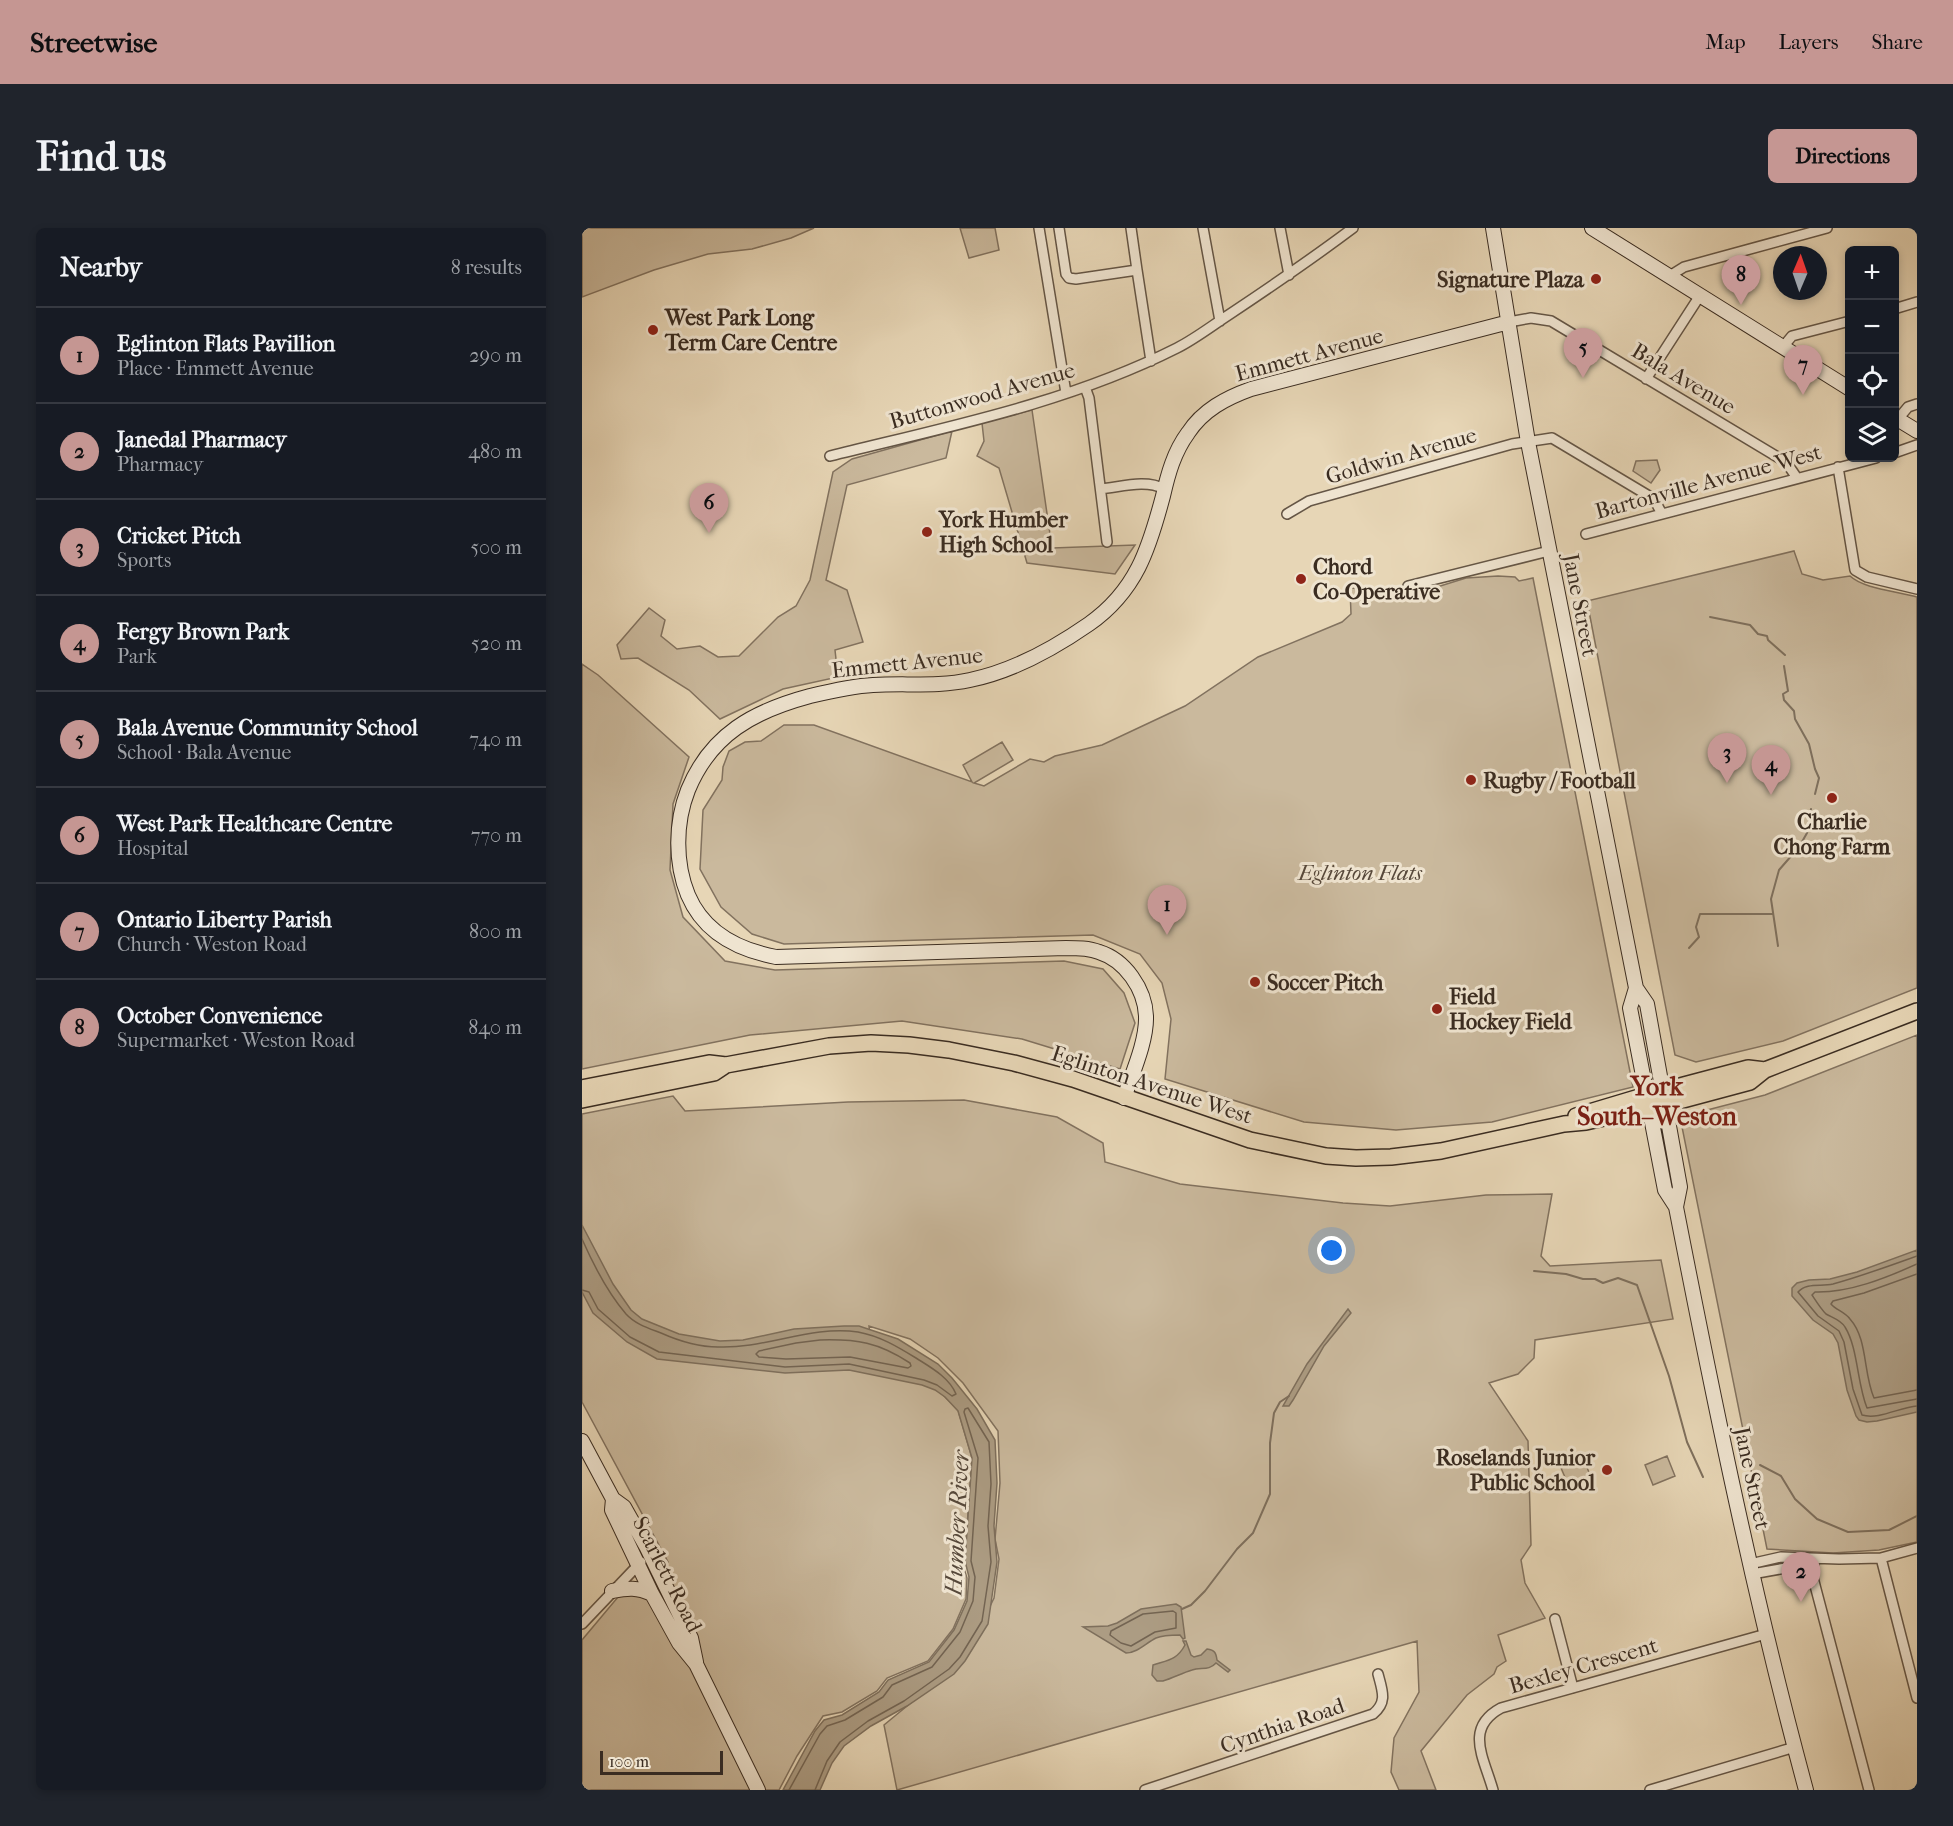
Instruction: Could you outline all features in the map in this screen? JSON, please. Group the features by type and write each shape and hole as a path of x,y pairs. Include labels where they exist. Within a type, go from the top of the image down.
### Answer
{"main road":[{"name":"Jane Street","path":"1494,228 1528,442 1635,988 1630,1008 1655,1099 1665,1190 1676,1207 1751,1569 1806,1790"},
{"path":"1592,228 1845,387"},
{"name":"Emmett Avenue","path":"1124,1098 1142,1042 1145,1010 1135,980 1109,956 1092,950 1067,948 776,957 756,954 722,937 697,910 682,879 678,856 683,803 697,770 724,737 757,714 802,698 847,688 950,683 990,675 1035,657 1089,624 1118,600 1140,566 1173,461 1188,432 1205,414 1228,398 1251,389 1509,322"},
{"path":"1899,420 1917,431"},
{"name":"Eglinton Avenue West","path":"582,1088 830,1047 871,1043 909,1045 949,1050 1014,1063 1073,1079 1250,1140 1287,1149 1346,1157 1391,1157 1441,1151 1564,1124 1586,1122 1655,1099 1750,1082 1765,1070 1917,1011"},
{"name":"Eglinton Avenue West","path":"582,1100 716,1067"},
{"name":"Scarlett Road","path":"582,1441 613,1499 624,1507 649,1553 691,1638 696,1664"},
{"name":"Scarlett Road","path":"613,1499 612,1510 652,1594 679,1643 696,1664 758,1790"},
{"path":"612,1591 632,1587 652,1594"}],"street":[{"path":"1039,228 1066,393"},
{"path":"1059,228 1065,272 1069,278 1137,270"},
{"path":"1131,228 1151,361"},
{"path":"1203,228 1220,321"},
{"path":"1280,228 1289,275"},
{"name":"Buttonwood Avenue","path":"830,456 1018,409 1085,387 1151,361 1180,347 1220,321 1289,275 1353,228"},
{"path":"1668,277 1684,267 1827,228"},
{"path":"1646,379 1699,297"},
{"path":"1899,308 1917,303"},
{"name":"Bala Avenue","path":"1509,322 1531,318 1551,321 1786,462 1797,477"},
{"path":"1782,348 1792,336 1845,322"},
{"path":"1085,387 1089,398 1107,542"},
{"path":"1899,415 1908,407 1917,404"},
{"name":"Goldwin Avenue","path":"1287,514 1309,501 1509,445 1552,438 1654,499 1662,514"},
{"path":"1899,451 1917,445"},
{"name":"Bartonville Avenue West","path":"1586,534 1859,462"},
{"path":"1838,467 1855,570 1867,577 1917,589"},
{"path":"1101,489 1146,484 1156,484 1164,489"},
{"path":"1408,586 1549,551"},
{"path":"1751,1569 1781,1557 1881,1558 1917,1548"},
{"path":"582,1624 649,1553"},
{"path":"1881,1558 1917,1698"},
{"path":"1751,1569 1839,1559"},
{"path":"1811,1563 1869,1790"},
{"path":"1555,1619 1573,1688"},
{"name":"Bexley Crescent","path":"1493,1790 1479,1738 1479,1730 1487,1717 1501,1708 1766,1634"},
{"name":"Cynthia Road","path":"1165,1787 1373,1714 1384,1700 1378,1674"},
{"path":"1650,1790 1795,1747"},
{"path":"1145,1790 1165,1787"}],"green space":[{"path":"582,228 814,228 791,238 752,249 708,254 654,270 582,297"},
{"path":"960,228 995,228 999,250 969,258"},
{"path":"1032,410 1052,548 1135,545 1115,574 1027,563 999,468 977,456 984,441 982,423"},
{"path":"952,431 946,458 847,485 826,580 847,590 863,642 835,650 838,677 783,689 720,719 689,690 638,658 621,659 617,645 649,608 665,620 661,636 677,649 700,646 718,657 739,656 778,617 796,606 810,580 833,472 852,459"},
{"path":"1657,460 1660,470 1651,483 1633,471 1636,461"},
{"path":"1794,551 1802,574 1823,580 1850,576 1872,587 1917,597 1917,988 1783,1041 1696,1062 1675,1055 1587,601"},
{"name":"Eglinton Flats","path":"1515,577 1519,581 1533,578 1633,1087 1492,1122 1396,1130 1304,1122 1165,1079 1171,1019 1162,983 1140,954 1093,935 784,944 752,934 721,907 700,869 703,810 722,780 723,767 729,751 745,742 761,741 784,725 814,725 972,782 963,765 1002,742 1013,760 974,783 984,786 1030,759 1044,762 1055,756 1102,745 1185,706 1258,657 1342,622 1351,614 1350,588 1408,593 1466,578"},
{"path":"582,664 598,675 689,757 673,804 670,870 683,917 725,961 775,970 1064,961 1103,969 1124,993 1135,1023 1120,1069 1022,1039 902,1021 750,1035 582,1069"},
{"path":"1917,1035 1917,1542 1879,1550 1833,1553 1767,1549 1680,1117 1765,1095"},
{"path":"673,1096 685,1111 848,1102 964,1100 1057,1117 1103,1143 1105,1162 1180,1184 1343,1203 1390,1206 1486,1195 1552,1194 1541,1256 1550,1266 1661,1260 1673,1319 1535,1340 1534,1358 1518,1374 1489,1383 1528,1441 1531,1545 1521,1560 1525,1583 1545,1618 1498,1635 1506,1661 1497,1667 1494,1674 1467,1695 1421,1751 1436,1790 1399,1790 1391,1772 1394,1738 1419,1692 1417,1641 897,1790 884,1725 924,1692 976,1635 994,1598 999,1559 995,1539 1000,1483 998,1431 963,1383 938,1358 910,1339 869,1326 874,1369 936,1388 958,1410 972,1458 964,1568 967,1578 966,1599 953,1629 928,1661 887,1678 877,1691 842,1712 823,1716 797,1756 779,1790 582,1790 582,1640 618,1597 668,1562 582,1402 582,1114"},
{"path":"1667,1456 1675,1476 1653,1485 1645,1465"},
{"path":"1583,1459 1593,1481 1571,1491 1561,1468"}],"water":[{"path":"582,1225 613,1284 631,1310 642,1319 679,1334 720,1341 743,1340 794,1329 844,1326 859,1326 898,1339 938,1364 952,1378 977,1409 995,1440 997,1483 994,1526 997,1562 988,1624 954,1674 907,1706 871,1726 844,1746 832,1763 820,1790 783,1790 815,1731 824,1720 842,1715 879,1692 888,1680 929,1662 954,1630 967,1601 969,1577 965,1561 972,1458 958,1411 945,1397 922,1385 849,1370 785,1373 657,1359 627,1342 593,1313 582,1292"},
{"path":"1917,1250 1917,1412 1877,1421 1859,1420 1847,1390 1838,1343 1833,1334 1813,1320 1792,1296 1792,1288 1797,1283 1809,1280 1830,1279 1857,1272"},
{"path":"1348,1309 1351,1313 1324,1346 1289,1406 1283,1406 1307,1364"},
{"path":"1176,1604 1181,1607 1185,1638 1183,1639 1180,1635 1159,1637 1130,1653 1126,1653 1083,1627 1108,1626 1141,1609"},
{"path":"1183,1641 1186,1641 1194,1657 1201,1655 1207,1649 1212,1650 1217,1660 1230,1670 1228,1672 1216,1663 1208,1668 1192,1670 1157,1681 1152,1675 1153,1665 1175,1657 1185,1645"}],"waterway":[{"path":"1710,617 1750,625 1758,634 1767,636 1768,640 1785,655"},
{"path":"1784,666 1788,691 1783,694 1784,700 1794,711 1795,719 1809,744 1819,778 1815,794"},
{"path":"1778,946 1771,899 1779,870 1799,847 1807,833 1811,809"},
{"path":"1689,948 1699,937 1696,927 1700,914 1773,914"},
{"path":"1534,1271 1595,1279 1603,1283 1618,1278 1637,1285 1669,1376 1687,1442 1703,1477"},
{"path":"1182,1609 1191,1605 1205,1591 1237,1549 1253,1533 1270,1494 1270,1443 1274,1413 1280,1402 1289,1396"},
{"path":"1760,1465 1781,1476 1795,1499 1817,1519 1848,1532 1889,1530 1917,1516"}],"place":[{"name":"Signature Plaza","path":"1596,279"},
{"name":"October Convenience","path":"1741,305"},
{"name":"West Park Long Term Care Centre","path":"653,330"},
{"name":"Bala Avenue Community School","path":"1583,378"},
{"name":"Ontario Liberty Parish","path":"1803,395"},
{"name":"York Humber High School","path":"927,532"},
{"name":"West Park Healthcare Centre","path":"709,533"},
{"name":"Chord Co-Operative","path":"1301,579"},
{"name":"Rugby / Football","path":"1471,780"},
{"name":"Cricket Pitch","path":"1727,783"},
{"name":"Fergy Brown Park","path":"1771,795"},
{"name":"Charlie Chong Farm","path":"1832,798"},
{"name":"Eglinton Flats Pavillion","path":"1167,935"},
{"name":"Soccer Pitch","path":"1255,982"},
{"name":"Field Hockey Field","path":"1437,1009"},
{"name":"Roselands Junior Public School","path":"1607,1470"},
{"name":"Janedal Pharmacy","path":"1801,1602"}],"district":[{"name":"York South–Weston","path":"1657,1101"}],"water label":[{"name":"Humber River","path":"957,1523"}]}
